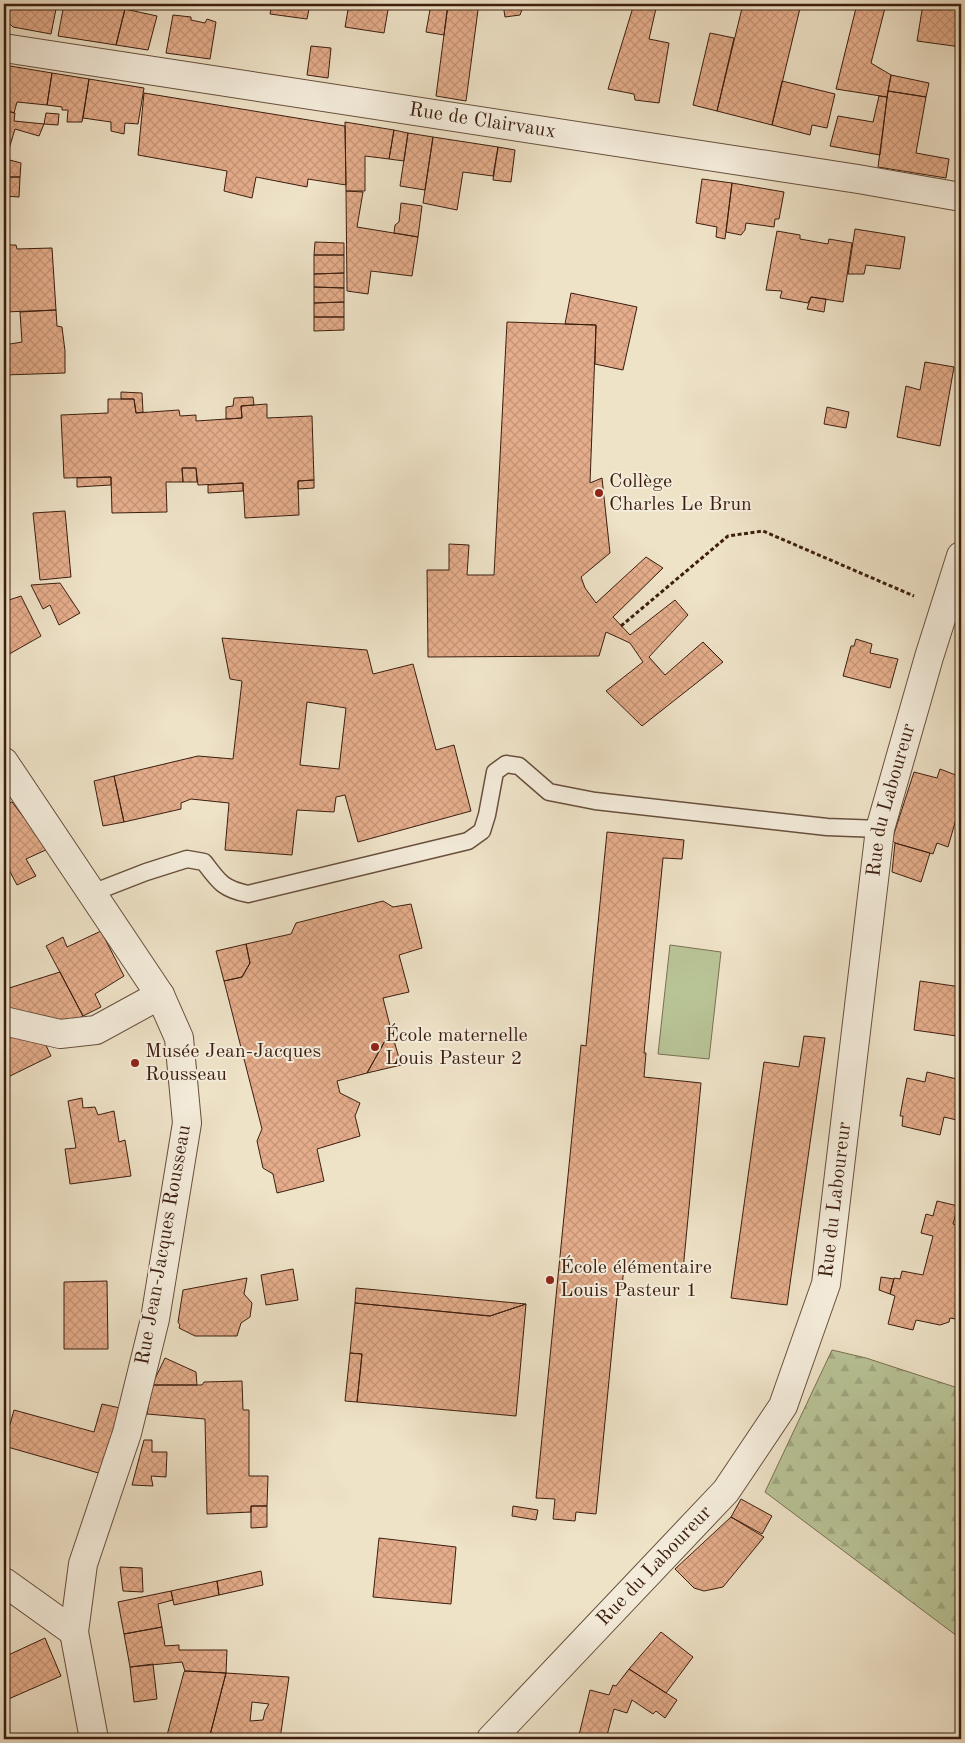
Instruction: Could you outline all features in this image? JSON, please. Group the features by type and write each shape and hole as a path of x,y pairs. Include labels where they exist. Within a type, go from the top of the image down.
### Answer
{"street":[{"name":"Rue de Clairvaux","path":"4,48 858,179 961,197"},
{"name":"Rue du Laboureur","path":"491,1739 726,1491 783,1406 826,1284 880,829 961,556"},
{"name":"Rue Jean-Jacques Rousseau","path":"4,762 160,995 179,1038 187,1123 155,1319 127,1433 83,1564 74,1632 94,1739"},
{"path":"4,1021 60,1034 96,1030 160,995"},
{"path":"4,1582 74,1632"}],"lane":[{"path":"92,893 146,872 187,859 204,862 217,880 232,890 248,894 468,841 482,831 487,816 495,772 506,764 519,766 549,792 595,802 827,827 880,829"}],"path":[{"path":"621,626 728,536 762,531 893,588 945,608"}],"green space":[{"path":"670,945 721,952 709,1059 658,1054"},
{"path":"832,1350 866,1358 958,1388 961,1387 961,1639 765,1492"}],"building":[{"path":"9,4 57,4 51,34 13,27 5,19"},
{"path":"64,4 98,4 125,9 116,45 58,36"},
{"path":"272,4 310,4 307,19 270,14"},
{"path":"349,4 389,4 384,33 345,27"},
{"path":"431,4 448,5 444,35 426,32"},
{"path":"448,4 475,4 475,8 478,10 466,101 436,96"},
{"path":"503,4 524,4 520,15 505,17"},
{"path":"634,4 657,4 649,39 669,43 659,103 635,100 634,94 608,89"},
{"path":"743,4 801,4 772,125 717,111"},
{"path":"857,4 886,4 871,63 891,75 887,97 836,89"},
{"path":"923,4 961,4 961,47 917,41"},
{"path":"125,9 157,16 148,50 116,45"},
{"path":"173,15 191,17 191,20 205,23 207,19 216,22 210,59 166,53"},
{"path":"710,33 734,38 717,111 693,105"},
{"path":"311,46 331,48 328,78 307,75"},
{"path":"4,65 52,73 47,105 17,102 14,113 4,110"},
{"path":"52,73 89,79 82,122 67,122 68,110 62,110 62,107 47,105"},
{"path":"891,75 929,83 926,97 888,91"},
{"path":"89,79 144,88 138,124 125,123 124,134 111,131 111,122 83,118"},
{"path":"782,81 835,94 827,128 812,125 810,135 772,125"},
{"path":"888,91 926,97 916,153 949,159 946,178 878,167"},
{"path":"144,93 345,126 346,185 308,179 307,187 256,177 252,198 224,191 227,171 138,155"},
{"path":"879,96 887,97 880,155 830,146 838,116 873,122"},
{"path":"4,110 15,113 14,121 44,124 39,136 15,129 6,159 21,163 20,177 4,177"},
{"path":"46,113 59,114 58,125 44,124"},
{"path":"345,122 394,130 389,159 365,156 365,191 346,191"},
{"path":"394,130 408,133 404,161 389,159"},
{"path":"408,133 433,137 425,190 400,186"},
{"path":"433,137 498,147 493,176 463,172 457,210 423,203"},
{"path":"498,147 515,150 511,182 493,180"},
{"path":"4,177 20,177 19,197 4,196"},
{"path":"702,179 732,183 725,239 716,237 717,227 696,223"},
{"path":"732,183 784,192 779,219 775,219 774,227 746,223 745,230 741,235 726,232"},
{"path":"346,191 363,192 357,227 418,237 412,276 371,271 368,294 347,291"},
{"path":"401,203 422,206 418,237 394,233 395,225 399,222"},
{"path":"855,229 905,237 900,269 866,265 864,274 848,274"},
{"path":"777,231 800,235 800,239 828,244 829,239 852,243 843,302 811,297 808,303 780,298 782,291 766,290"},
{"path":"315,242 344,243 344,255 314,255"},
{"path":"4,245 16,245 17,249 52,248 56,310 4,312"},
{"path":"314,255 344,255 344,273 314,274"},
{"path":"344,273 344,288 314,287 314,274"},
{"path":"314,287 344,288 344,302 314,303"},
{"path":"571,293 637,307 623,370 595,364 596,325 565,324"},
{"path":"811,297 826,299 824,312 807,309"},
{"path":"344,302 344,317 314,317 314,303"},
{"path":"56,310 57,326 62,327 65,373 4,375 4,345 22,342 20,312"},
{"path":"314,317 344,317 344,330 314,331"},
{"name":"Collège Charles Le Brun","path":"507,322 596,325 590,483 602,478 610,553 581,577 585,588 596,603 646,557 663,568 613,617 630,635 675,600 688,615 649,657 665,675 703,642 723,662 642,726 606,691 643,662 630,643 606,632 599,656 428,657 427,570 449,570 449,544 469,545 467,575 494,575"},
{"path":"925,362 954,367 940,446 897,437 906,386 920,390"},
{"path":"121,392 142,393 143,412 136,413 134,399 121,399"},
{"path":"253,397 254,405 241,406 242,418 226,419 226,407 233,406 234,398"},
{"path":"108,399 134,399 136,413 179,410 180,416 196,415 196,421 242,418 241,406 267,404 267,418 312,416 314,480 298,481 299,515 245,518 243,483 198,485 196,468 182,468 183,482 166,482 167,512 112,513 111,477 64,478 61,415 108,413"},
{"path":"827,407 849,412 846,428 824,424"},
{"path":"182,468 196,468 197,482 183,482"},
{"path":"111,477 111,485 77,487 77,478"},
{"path":"314,480 314,488 298,489 298,481"},
{"path":"243,483 243,491 208,493 208,485"},
{"path":"65,511 71,577 40,580 33,513"},
{"path":"60,583 80,613 59,625 50,605 43,609 31,585"},
{"path":"8,595 9,600 21,596 41,636 4,657 4,596"},
{"path":"222,638 367,650 373,674 413,664 436,750 454,745 471,811 358,842 345,795 336,797 334,812 297,810 292,855 225,850 229,803 191,799 181,803 181,809 124,822 114,776 198,756 233,759 242,681 230,679","holes":["307,702 346,708 339,769 300,765"]},
{"path":"856,639 872,644 870,653 898,659 890,688 843,676 851,646 854,646"},
{"path":"940,769 961,777 961,802 948,847 937,843 933,854 895,843 892,840 914,772 937,778"},
{"path":"114,776 124,822 103,826 94,781"},
{"path":"12,802 48,849 26,859 36,876 17,885 8,868 4,870 4,805"},
{"path":"607,832 684,840 682,859 663,858 644,1053 646,1053 644,1077 701,1083 683,1270 624,1265 622,1288 618,1288 596,1514 576,1512 575,1521 553,1519 555,1499 536,1498 581,1045 586,1046"},
{"path":"895,843 930,853 921,882 892,872"},
{"path":"383,901 393,907 411,904 422,948 399,955 409,992 383,998 391,1030 367,1073 337,1081 340,1093 360,1103 355,1116 360,1136 317,1149 324,1181 277,1193 273,1174 263,1168 257,1141 262,1129 224,981 242,977 250,963 246,944 291,934 296,923"},
{"path":"101,931 124,976 95,994 101,1007 83,1016 46,946 63,937 67,947"},
{"path":"246,944 250,963 242,977 224,981 216,951"},
{"path":"60,972 83,1016 66,1025 4,1010 4,980 6,989"},
{"path":"920,981 961,987 957,1036 914,1030"},
{"path":"391,1030 401,1065 367,1073"},
{"path":"4,1032 43,1039 51,1056 10,1076 4,1065"},
{"path":"804,1036 825,1038 787,1305 731,1298 764,1062 799,1067"},
{"path":"927,1072 961,1080 961,1121 944,1117 940,1135 902,1126 903,1116 900,1116 907,1078 925,1082"},
{"path":"82,1098 83,1108 95,1107 98,1115 114,1111 119,1142 125,1140 131,1176 70,1184 65,1149 76,1148 68,1101"},
{"path":"937,1201 958,1206 953,1224 961,1227 961,1320 950,1318 949,1322 940,1325 916,1320 913,1330 888,1324 895,1296 890,1294 894,1278 900,1279 902,1271 923,1275 933,1236 921,1233 926,1214 933,1216"},
{"path":"293,1269 298,1300 266,1305 261,1275"},
{"path":"881,1277 894,1279 890,1294 879,1290"},
{"path":"247,1278 244,1294 252,1303 250,1317 241,1323 237,1336 195,1336 179,1328 178,1322 183,1290"},
{"path":"107,1281 108,1349 64,1349 64,1282"},
{"path":"356,1288 526,1304 490,1316 355,1303"},
{"path":"355,1303 490,1316 526,1304 516,1416 357,1402 362,1354 350,1353"},
{"path":"350,1353 362,1354 357,1402 345,1401"},
{"path":"165,1358 196,1372 197,1385 152,1385"},
{"path":"242,1381 243,1410 249,1410 249,1476 268,1476 267,1506 251,1506 251,1512 207,1514 205,1419 147,1414 152,1385 202,1385 204,1382"},
{"path":"102,1404 120,1408 102,1474 4,1446 14,1410 94,1432"},
{"path":"144,1440 152,1440 152,1452 167,1452 166,1477 151,1476 153,1486 132,1485"},
{"path":"741,1499 772,1516 762,1534 731,1517"},
{"path":"251,1506 267,1506 267,1527 251,1528"},
{"path":"513,1506 538,1510 536,1520 512,1516"},
{"path":"731,1517 764,1537 723,1587 704,1591 694,1588 675,1569"},
{"path":"379,1538 456,1547 451,1604 373,1597"},
{"path":"120,1567 142,1568 143,1592 123,1591"},
{"path":"261,1571 263,1585 219,1595 217,1581"},
{"path":"217,1581 219,1595 174,1605 171,1591"},
{"path":"171,1591 173,1600 158,1604 162,1627 124,1634 118,1602"},
{"path":"162,1627 165,1646 179,1645 179,1650 227,1650 226,1673 185,1671 182,1662 130,1667 124,1634"},
{"path":"661,1632 693,1657 666,1693 629,1669"},
{"path":"45,1638 61,1676 4,1701 4,1657"},
{"path":"153,1664 157,1699 134,1702 130,1667"},
{"path":"629,1669 677,1700 665,1718 656,1711 653,1714 632,1700 627,1713 614,1709 606,1739 578,1739 590,1690 609,1695 613,1685 616,1686"},
{"path":"185,1671 226,1673 209,1739 166,1739"},
{"path":"226,1673 289,1677 280,1739 209,1739","holes":["252,1702 269,1704 263,1720 250,1721"]}],"place":[{"name":"Collège Charles Le Brun","path":"599,493"},
{"name":"École maternelle Louis Pasteur 2","path":"375,1047"},
{"name":"Musée Jean-Jacques Rousseau","path":"135,1063"},
{"name":"École élémentaire Louis Pasteur 1","path":"550,1280"}]}
